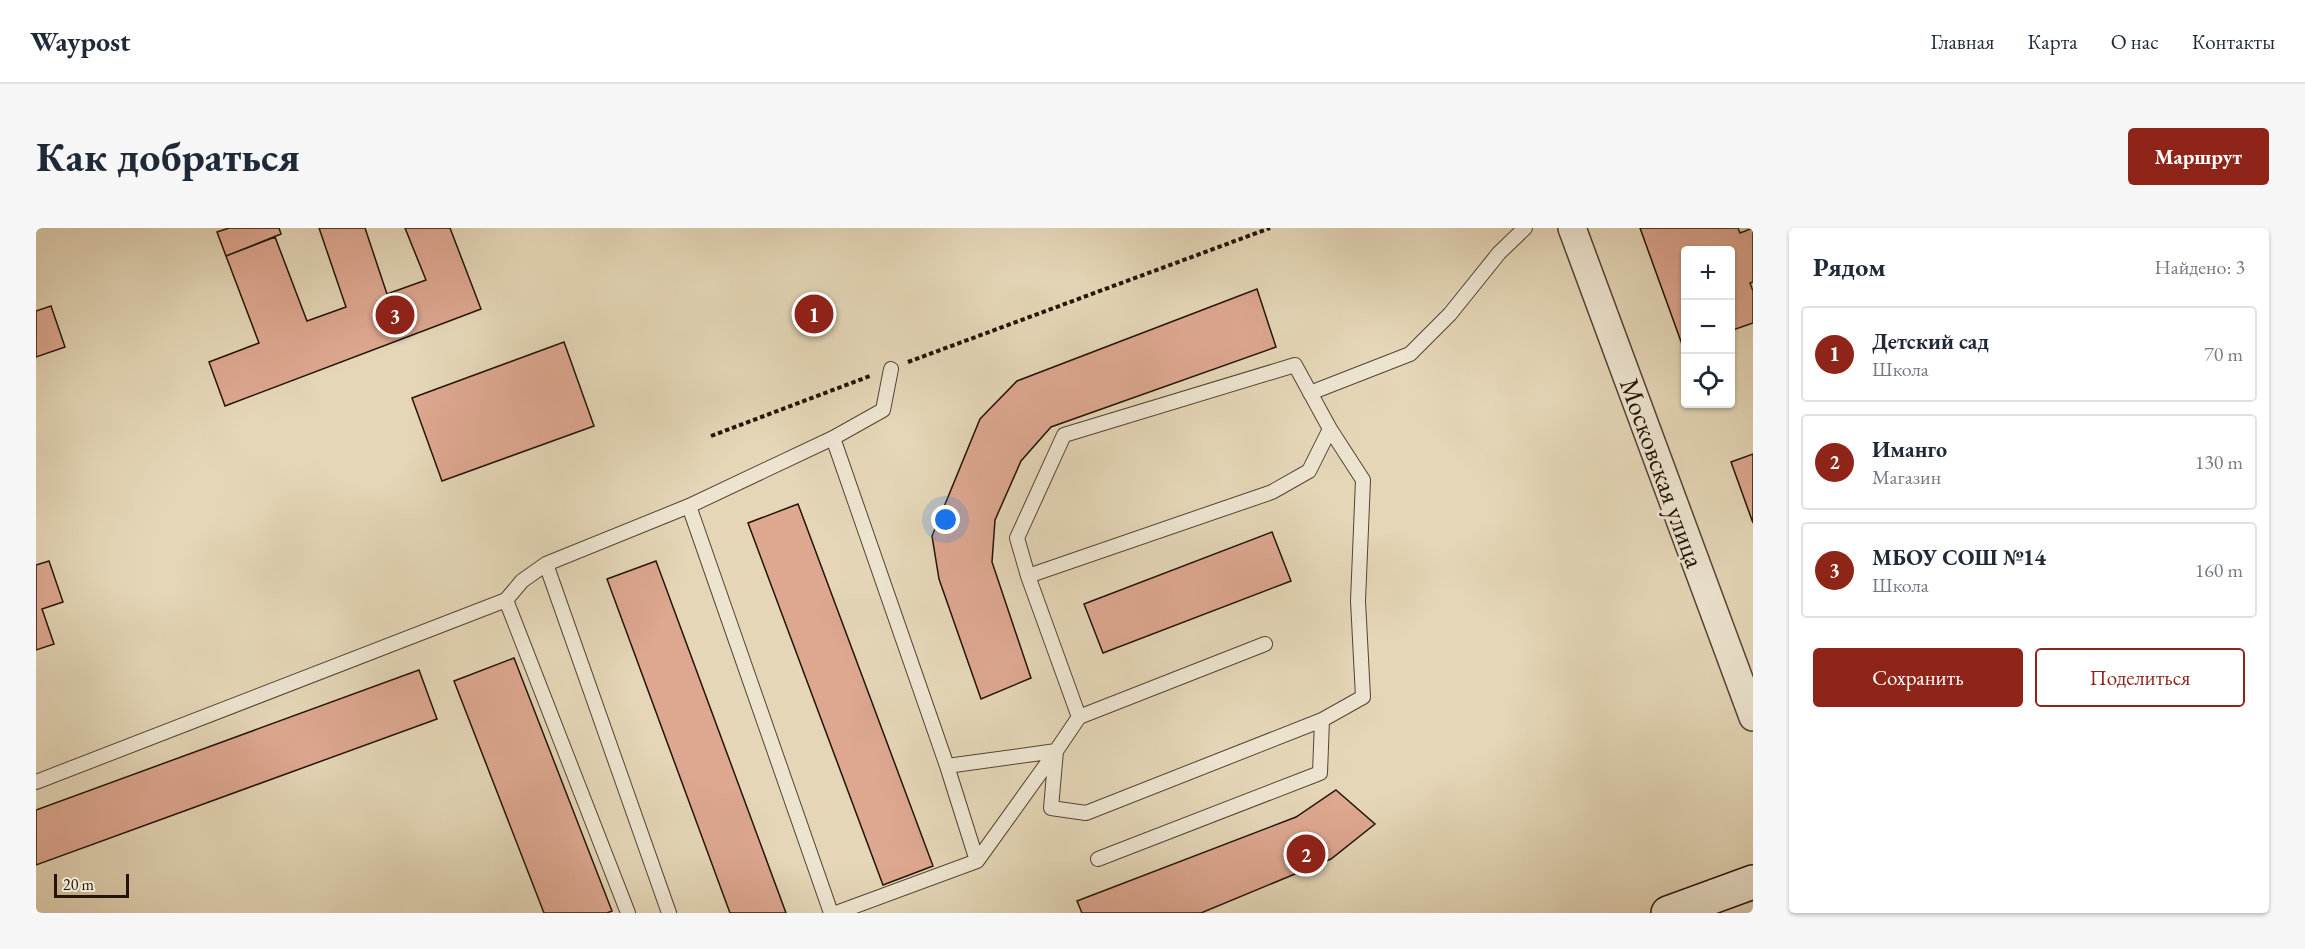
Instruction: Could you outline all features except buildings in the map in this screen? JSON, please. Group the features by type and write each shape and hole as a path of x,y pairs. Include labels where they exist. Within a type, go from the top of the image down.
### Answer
{"main road":[{"path":"1668,913 1750,887"}],"street":[{"name":"Московская улица","path":"1572,228 1753,717"}],"lane":[{"path":"1310,393 1410,354 1450,314 1499,253 1525,228"},
{"path":"1056,752 1051,808 1086,813 1322,720 1363,697 1358,601 1363,480 1330,429 1294,364 1064,435 1017,538 1028,576 1079,717"},
{"path":"36,782 506,600 522,580 546,564 689,506 833,438 883,410 891,369"},
{"path":"1028,576 1272,492 1309,471 1330,429"},
{"path":"833,438 948,766 977,861"},
{"path":"689,506 833,913 977,861 1079,717 1265,644"},
{"path":"546,564 669,913"},
{"path":"506,600 628,913"},
{"path":"1098,859 1320,773 1322,720"},
{"path":"948,766 1056,752"}],"path":[{"path":"711,436 1270,228"}],"place":[{"name":"Детский сад","path":"814,314"},
{"name":"МБОУ СОШ №14","path":"395,315"},
{"name":"Иманго","path":"1306,854"}]}
